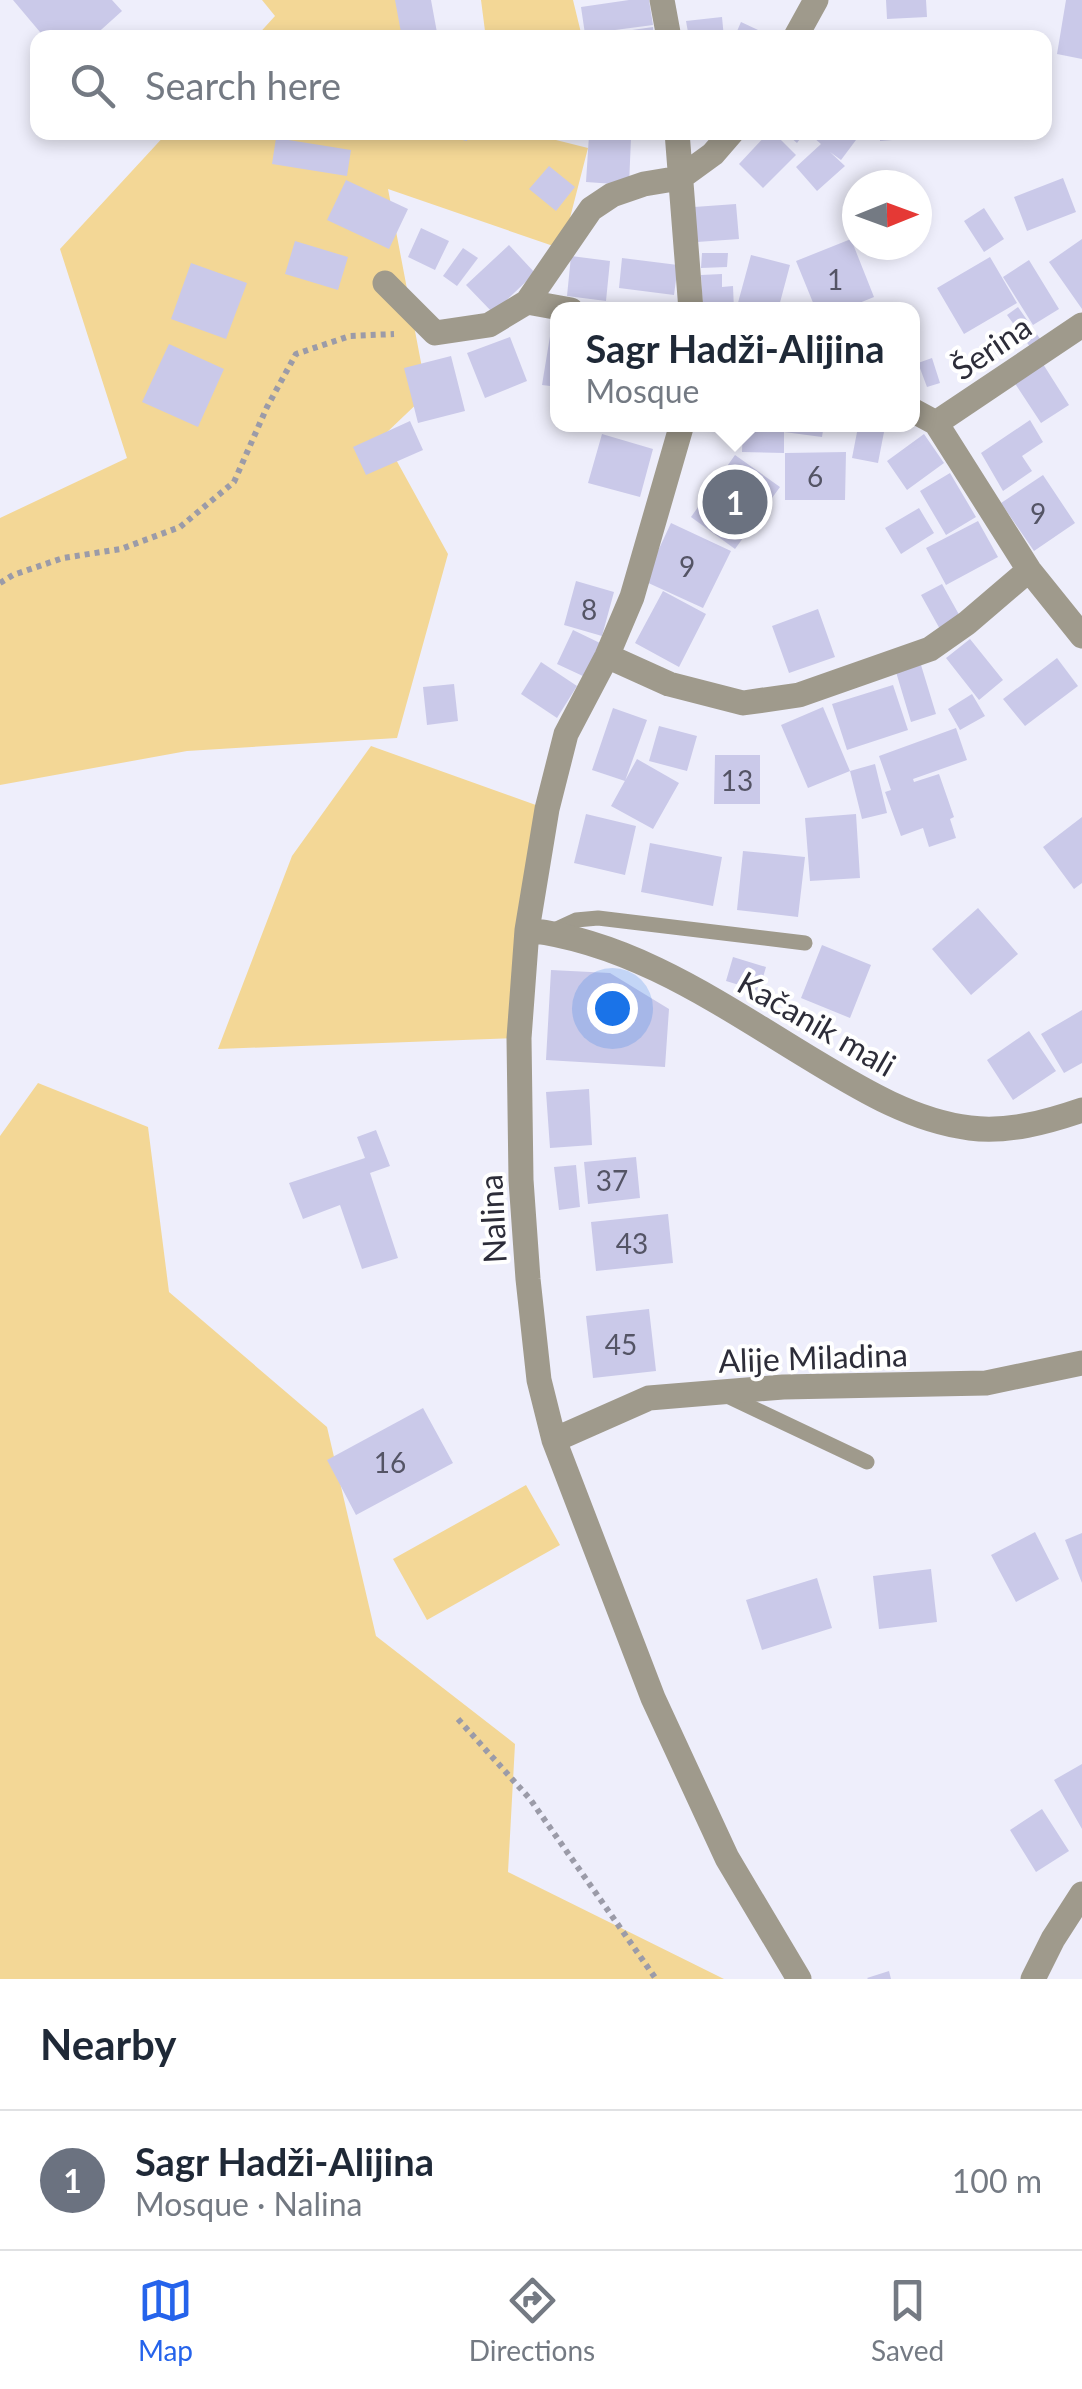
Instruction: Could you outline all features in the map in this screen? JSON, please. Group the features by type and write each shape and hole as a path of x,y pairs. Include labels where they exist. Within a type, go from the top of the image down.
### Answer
{"street":[{"path":"662,0 668,30"},
{"path":"799,30 816,0"},
{"path":"678,140 690,302"},
{"path":"385,283 435,333 489,325 527,302 591,209 612,195 680,178 725,140"},
{"path":"527,302 550,306"},
{"name":"Šerina","path":"936,423 1082,325"},
{"path":"920,414 936,423 1030,570 1082,636"},
{"name":"Nalina","path":"680,432 632,597 607,656 566,734 547,809 538,931 519,1038 521,1180 539,1380 554,1440 652,1698 728,1858 799,1979"},
{"path":"607,656 669,684 743,703 799,694 930,649 1030,570"},
{"name":"Kačanik mali","path":"538,931 621,954 679,979 871,1095 932,1120 972,1129 1018,1127 1082,1110"},
{"name":"Alije Miladina","path":"554,1440 648,1398 783,1387 986,1383 1082,1363"},
{"path":"1033,1979 1082,1894"}],"lane":[{"path":"538,931 598,918 805,943"},
{"path":"720,1392 868,1462"}],"path":[{"path":"0,583 63,558 122,549 180,527 234,482 266,408 296,354 350,336 435,333"},
{"path":"458,1720 530,1799 656,1979"}],"shaded area":[{"path":"262,0 407,0 409,30 262,30 275,16"},
{"path":"481,0 573,0 580,30 485,30"},
{"path":"161,140 556,140 588,148 562,249 388,189 427,394 383,436 448,554 397,738 187,751 0,785 0,518 127,458 60,249"},
{"path":"371,746 547,809 519,1038 218,1049 292,856"},
{"path":"38,1083 148,1127 169,1292 327,1427 376,1636 515,1744 508,1872 724,1979 0,1979 0,1136"},
{"path":"526,1485 560,1545 427,1620 393,1559"}],"building":[{"path":"13,0 112,0 122,11 101,30 38,30"},
{"path":"395,0 431,0 437,30 401,30"},
{"path":"649,0 653,25 584,30 581,7"},
{"path":"886,0 926,0 927,17 887,19"},
{"path":"1066,0 1082,0 1082,59 1057,54"},
{"path":"722,17 723,30 688,30 686,21"},
{"path":"741,22 758,30 738,30"},
{"path":"276,140 351,150 347,176 272,164"},
{"path":"589,140 631,140 629,185 586,182"},
{"path":"762,140 781,140 796,155 763,188 739,164"},
{"path":"816,140 856,140 841,160 830,152 845,166 817,191 796,167 821,144"},
{"path":"549,166 575,187 556,211 529,189"},
{"path":"1063,178 1076,212 1027,231 1014,197"},
{"path":"346,180 408,209 389,249 327,220"},
{"path":"736,204 739,239 697,242 694,207"},
{"path":"984,208 1004,239 984,252 964,221"},
{"path":"421,228 449,241 435,270 408,257"},
{"path":"1082,239 1082,309 1049,262"},
{"path":"295,241 348,257 338,290 285,274"},
{"path":"842,243 842,260 859,260 874,297 862,302 813,302 796,261"},
{"path":"509,245 535,273 493,313 466,285"},
{"path":"463,248 478,258 457,286 443,276"},
{"path":"702,253 728,253 727,267 701,268"},
{"path":"751,255 790,265 780,302 738,302"},
{"path":"571,256 610,261 606,301 567,296"},
{"path":"990,257 1017,303 964,334 937,288"},
{"path":"622,258 678,265 674,295 619,288"},
{"path":"1029,260 1059,309 1033,325 1003,277"},
{"path":"191,263 247,283 226,339 171,319"},
{"path":"722,274 722,287 733,286 734,302 703,302 701,275"},
{"path":"1018,307 1043,343 1033,351 1007,315"},
{"path":"550,336 550,386 542,385"},
{"path":"510,337 527,381 485,398 467,353"},
{"path":"169,344 224,369 198,427 142,402"},
{"path":"451,356 465,411 418,423 404,368"},
{"path":"932,358 940,383 927,387 920,362"},
{"path":"1043,364 1069,405 1041,423 1014,382"},
{"path":"1030,420 1043,442 1022,456 1032,471 1003,491 981,453"},
{"path":"410,421 423,450 366,475 353,447"},
{"path":"743,432 784,432 784,453 742,452"},
{"path":"784,432 823,432 822,437"},
{"path":"857,432 884,432 878,463 852,458"},
{"path":"602,434 653,449 640,497 588,483"},
{"path":"924,434 944,463 907,490 887,461"},
{"path":"846,452 845,500 785,500 785,453"},
{"path":"735,455 780,487 735,549 691,517"},
{"path":"950,473 976,517 946,535 920,491"},
{"path":"1043,475 1075,523 1034,551 1001,503"},
{"path":"919,508 934,533 901,554 885,528"},
{"path":"978,521 998,557 946,585 926,548"},
{"path":"671,523 731,551 703,608 644,581"},
{"path":"576,581 614,592 602,636 564,625"},
{"path":"942,584 962,620 941,631 921,595"},
{"path":"663,591 706,614 679,667 635,643"},
{"path":"818,609 835,657 789,673 772,626"},
{"path":"573,630 600,643 585,677 557,664"},
{"path":"970,639 1003,680 979,700 946,658"},
{"path":"1057,658 1078,686 1025,726 1003,699"},
{"path":"541,662 577,686 557,718 521,694"},
{"path":"921,665 936,714 911,722 896,672"},
{"path":"454,684 458,721 427,725 423,687"},
{"path":"893,685 908,730 847,750 832,704"},
{"path":"972,694 985,716 960,730 948,709"},
{"path":"823,707 850,771 808,788 781,725"},
{"path":"613,708 647,720 625,781 592,770"},
{"path":"659,726 697,736 687,771 649,761"},
{"path":"956,728 967,760 913,779 914,782 939,774 954,817 950,819 956,838 929,847 923,828 901,836 885,792 891,790 879,756"},
{"path":"715,755 760,755 760,804 714,804"},
{"path":"637,759 679,783 653,829 611,806"},
{"path":"875,764 887,813 862,819 850,771"},
{"path":"586,814 636,826 625,875 574,863"},
{"path":"856,814 860,878 810,881 805,818"},
{"path":"1082,817 1082,883 1074,889 1043,847"},
{"path":"650,843 722,857 713,906 641,892"},
{"path":"743,851 805,857 798,917 737,910"},
{"path":"978,908 1018,954 971,995 932,949"},
{"path":"822,945 871,965 850,1018 801,998"},
{"path":"733,957 766,967 759,991 726,981"},
{"path":"551,970 610,973 669,1009 665,1067 546,1060"},
{"path":"1082,1010 1082,1063 1064,1073 1041,1034"},
{"path":"1029,1031 1056,1071 1013,1100 987,1060"},
{"path":"589,1089 592,1145 550,1148 546,1092"},
{"path":"376,1130 390,1166 370,1173 398,1258 362,1269 340,1205 303,1219 289,1183 365,1158 357,1137"},
{"path":"636,1157 640,1198 588,1204 584,1162"},
{"path":"576,1165 580,1207 559,1210 554,1167"},
{"path":"668,1214 673,1263 596,1271 591,1222"},
{"path":"649,1309 656,1371 593,1378 586,1316"},
{"path":"423,1408 453,1463 356,1515 327,1460"},
{"path":"1035,1532 1059,1579 1016,1602 991,1555"},
{"path":"1082,1533 1082,1583 1065,1540"},
{"path":"931,1569 937,1622 879,1629 873,1576"},
{"path":"817,1578 832,1628 762,1650 746,1600"},
{"path":"1082,1764 1082,1829 1054,1780"},
{"path":"1042,1809 1069,1851 1036,1872 1010,1830"},
{"path":"889,1971 891,1979 867,1978"}],"place":[{"name":"Sagr Hadži-Alijina","path":"735,502"}]}
